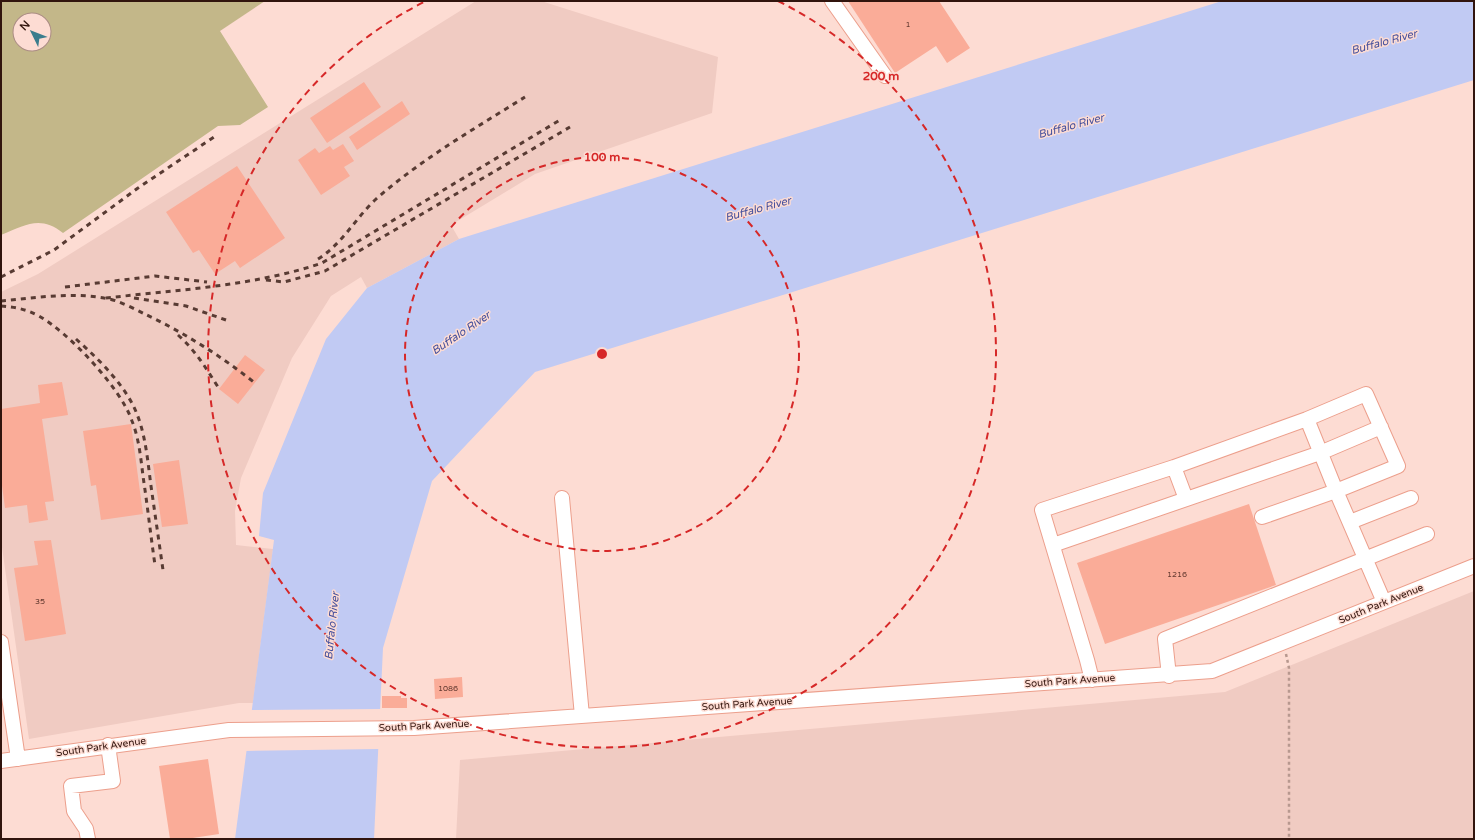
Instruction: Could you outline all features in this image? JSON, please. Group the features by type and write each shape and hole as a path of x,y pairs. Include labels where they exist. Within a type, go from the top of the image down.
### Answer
{"street":[{"path":"832,1 885,76"},
{"path":"1092,680 1042,510 1174,467 1307,419 1366,394 1398,466 1336,491 1262,517"},
{"path":"1307,419 1364,558 1384,602"},
{"path":"1053,545 1320,453 1381,427"},
{"path":"1174,467 1186,499"},
{"path":"562,498 582,716"},
{"path":"1350,522 1411,498"},
{"path":"1169,676 1165,639 1364,558 1428,534"},
{"name":"South Park Avenue","path":"1,761 229,730 414,728 1092,680 1169,676 1221,669 1474,566"},
{"path":"1,642 18,759"},
{"path":"88,839 86,829 74,811 71,786 113,781 108,746"}],"path":[{"path":"1284,643 1289,668 1289,839"}],"shaded area":[{"path":"1,1 265,1 220,31 268,107 240,125 218,126 63,233 47,224 40,223 26,225 1,235"},
{"path":"476,1 541,1 718,57 712,113 535,174 451,225 459,239 367,288 361,277 331,296 292,358 241,478 235,511 236,545 273,549 253,703 239,703 29,739 1,540 1,292 38,274"},
{"path":"1474,591 1474,839 456,839 460,760 1225,692"}],"water":[{"name":"Buffalo River","path":"1222,1 1474,1 1474,80 535,372 432,481 383,648 374,839 235,839 274,540 259,536 263,493 326,339 367,288 459,239"}],"pier":[{"path":"382,709 379,749 245,751 250,710"}],"building":[{"path":"848,1 939,1 970,48 947,63 936,46 895,73"},
{"path":"364,82 381,107 327,143 310,118"},
{"path":"402,101 410,114 357,150 349,137"},
{"path":"343,144 354,161 344,167 350,176 321,195 298,160 315,148 319,153 330,146 333,150"},
{"path":"237,166 285,238 240,268 235,261 215,274 199,250 193,253 166,212"},
{"path":"245,355 265,370 238,404 219,389"},
{"path":"62,382 68,415 42,419 54,501 45,502 48,520 29,523 27,505 5,508 1,478 1,409 40,403 38,385"},
{"path":"131,424 143,514 101,520 96,485 91,486 83,431"},
{"path":"179,460 188,524 162,527 153,464"},
{"path":"1249,504 1276,585 1105,644 1077,563"},
{"path":"51,540 66,634 25,641 14,568 38,565 34,541"},
{"path":"462,677 463,697 435,699 434,679"},
{"path":"382,696 401,696 401,698 407,698 407,708 382,708"},
{"path":"208,759 219,834 186,839 170,839 159,766"}],"railway":[{"path":"318,259 327,253 368,207 392,185 429,158 525,97"},
{"path":"106,298 243,282 296,271 322,263 560,120"},
{"path":"266,280 284,282 325,271 570,127"},
{"path":"1,277 54,250 138,188 217,135"},
{"path":"65,287 155,276 207,282"},
{"path":"1,301 65,296 91,296 115,301 176,330 216,355 255,383"},
{"path":"134,298 186,306 226,320"},
{"path":"1,306 20,309 39,316 65,335 93,362 117,393 126,408 135,429 139,444 155,565"},
{"path":"178,335 195,353 218,387"},
{"path":"76,339 117,381 129,398 139,418 146,452 163,570"}]}
